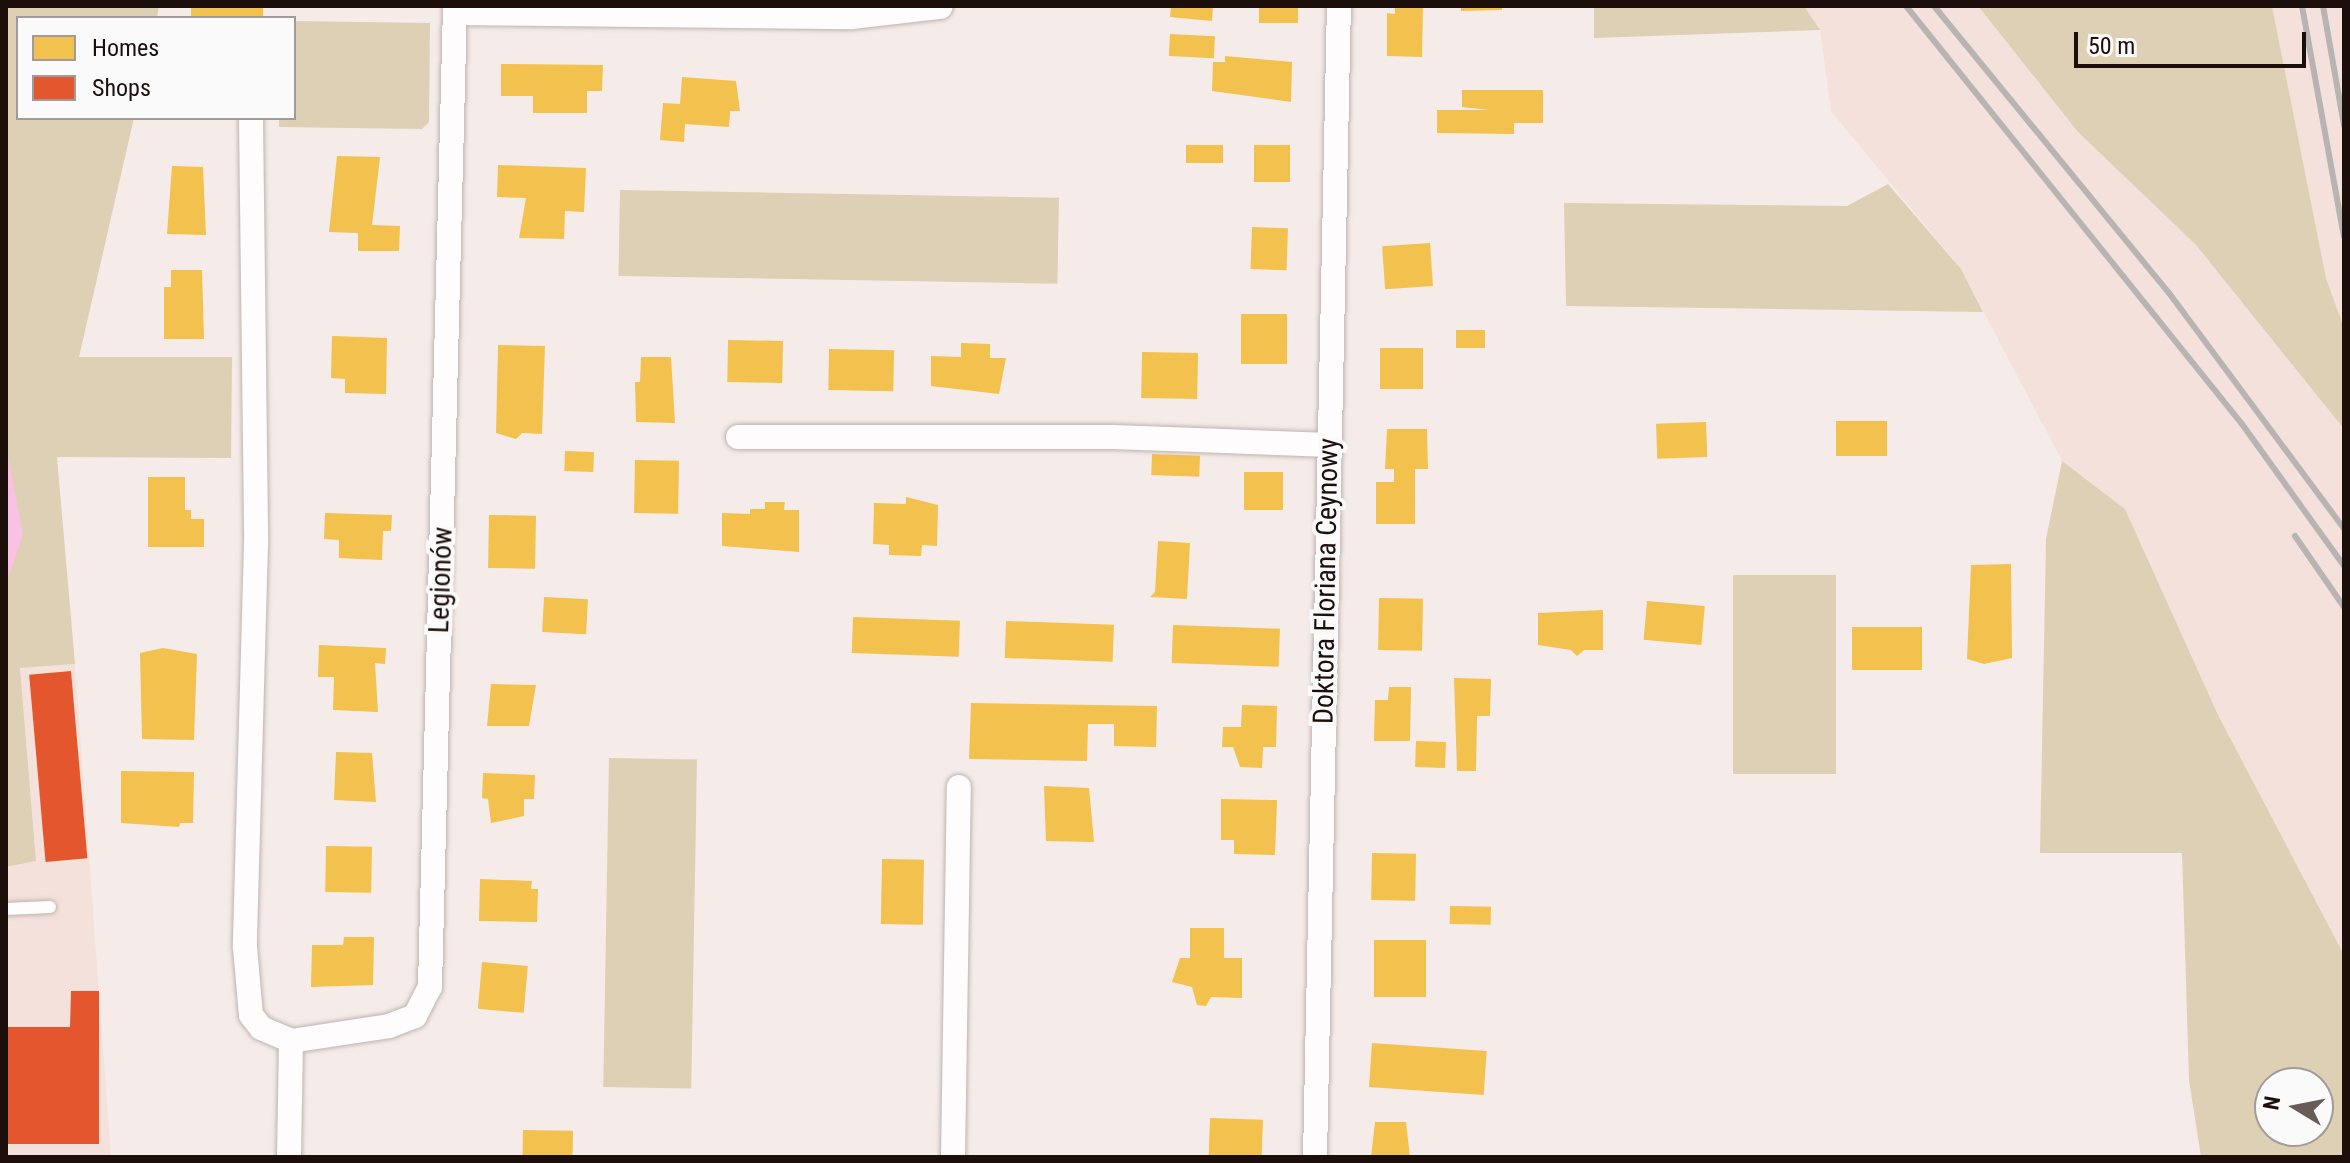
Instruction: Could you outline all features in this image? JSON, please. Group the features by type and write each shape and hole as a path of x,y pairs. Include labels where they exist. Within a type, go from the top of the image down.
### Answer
{"street":[{"name":"Doktora Floriana Ceynowy","path":"1315,1157 1339,6"},
{"name":"Legionów","path":"291,1041 389,1026 415,1016 430,987 455,10 852,17 940,7"},
{"path":"251,120 256,544 245,947 251,1015 261,1028 291,1041 289,1157"},
{"path":"738,437 1113,437 1329,445"},
{"path":"953,1157 959,787"}],"lane":[{"path":"6,909 50,907"}],"shaded area":[{"path":"6,6 159,6 157,16 16,16 16,120 134,120 79,357 232,357 231,458 57,457 75,664 20,668 36,861 6,867"},
{"path":"1594,6 1804,6 1820,30 1594,38"},
{"path":"1804,6 1978,6 2078,132 2196,245 2344,429 2344,955 2218,715 2125,509 2062,461 1961,269 1831,111 1820,30"},
{"path":"1978,6 2272,6 2326,278 2344,328 2344,429 2196,245 2078,132"},
{"path":"2272,6 2344,6 2344,328 2326,278"},
{"path":"296,21 430,23 429,122 422,129 279,127 279,120 296,120"},
{"path":"1888,184 1961,269 1983,312 1566,306 1564,203 1847,206"},
{"path":"620,190 1059,198 1057,284 618,276"},
{"path":"6,446 23,534 6,585"},
{"path":"2062,461 2125,509 2218,715 2344,955 2344,1157 2201,1157 2189,1080 2182,853 2040,853 2046,539"},
{"path":"1733,575 1836,575 1836,774 1733,774"},
{"path":"75,664 111,1157 6,1157 6,867 36,860 20,668"},
{"path":"609,758 697,760 691,1088 603,1087"}],"building: Homes":[{"path":"191,6 263,6 263,16 191,16"},
{"path":"1171,6 1213,6 1212,21 1170,17"},
{"path":"1259,6 1298,6 1298,23 1259,23"},
{"path":"1395,6 1423,6 1422,57 1387,56 1387,13 1395,14"},
{"path":"1461,6 1502,6 1502,10 1461,11"},
{"path":"1170,34 1215,36 1214,58 1169,56"},
{"path":"1225,56 1292,62 1291,102 1212,91 1213,62 1225,62"},
{"path":"501,64 603,65 602,91 587,91 587,113 533,113 533,96 501,96"},
{"path":"682,77 736,81 740,111 730,111 729,127 685,124 684,142 660,140 663,103 680,104"},
{"path":"1462,90 1543,90 1543,123 1514,123 1514,134 1437,133 1437,110 1489,110 1462,107"},
{"path":"1186,145 1223,145 1223,163 1186,163"},
{"path":"1254,145 1290,145 1290,182 1254,182"},
{"path":"337,156 380,157 372,225 400,226 399,251 358,251 358,233 329,232"},
{"path":"498,165 586,168 584,212 565,211 564,239 519,238 526,198 497,197"},
{"path":"172,166 203,167 206,235 167,234"},
{"path":"1252,227 1288,228 1287,270 1251,269"},
{"path":"1430,243 1433,286 1385,289 1382,246"},
{"path":"171,270 202,270 204,339 164,339 164,287 171,287"},
{"path":"1241,314 1287,314 1287,364 1241,364"},
{"path":"1456,330 1485,330 1485,348 1456,348"},
{"path":"332,336 387,338 386,394 345,393 345,379 331,378"},
{"path":"728,340 783,341 782,383 727,382"},
{"path":"961,343 990,344 990,358 1006,358 999,394 931,386 931,356 961,357"},
{"path":"498,345 545,346 542,434 522,433 516,439 496,433"},
{"path":"1380,348 1423,348 1423,389 1380,389"},
{"path":"829,349 894,350 893,391 828,390"},
{"path":"1142,352 1198,353 1197,399 1141,398"},
{"path":"641,357 671,357 675,423 636,422 635,382 640,382"},
{"path":"1836,421 1887,421 1887,456 1836,456"},
{"path":"1706,422 1707,457 1657,459 1656,424"},
{"path":"1387,429 1427,429 1428,469 1415,469 1415,524 1376,524 1376,482 1394,482 1394,469 1385,469"},
{"path":"565,451 594,452 593,472 564,471"},
{"path":"1152,454 1200,456 1199,477 1151,475"},
{"path":"635,460 679,461 678,514 634,513"},
{"path":"1244,472 1283,472 1283,510 1244,510"},
{"path":"148,477 185,477 185,510 191,510 191,519 204,519 204,547 148,547"},
{"path":"906,497 938,505 937,546 922,545 921,556 889,555 889,545 873,544 874,503 906,504"},
{"path":"765,502 785,502 784,510 799,510 799,552 722,546 722,513 750,514 750,509 765,509"},
{"path":"325,513 392,515 391,531 383,531 382,560 339,558 339,540 324,539"},
{"path":"489,515 536,516 535,569 488,568"},
{"path":"1158,541 1190,543 1187,599 1150,597 1155,592"},
{"path":"2011,564 2012,658 1984,664 1967,659 1971,565"},
{"path":"544,597 588,599 586,634 542,632"},
{"path":"1379,598 1423,599 1422,651 1378,650"},
{"path":"1647,601 1705,606 1701,645 1644,640"},
{"path":"1603,610 1603,650 1584,650 1577,656 1571,650 1538,645 1538,613"},
{"path":"853,617 960,621 959,657 852,653"},
{"path":"1006,621 1114,625 1113,662 1005,658"},
{"path":"1173,625 1280,629 1279,667 1172,663"},
{"path":"1852,627 1922,627 1922,670 1852,670"},
{"path":"319,645 386,648 385,664 375,663 378,712 333,710 334,677 318,677"},
{"path":"163,648 197,654 194,740 142,739 140,653"},
{"path":"1454,678 1491,679 1490,716 1477,716 1476,771 1457,771"},
{"path":"491,684 536,685 529,726 487,726"},
{"path":"1389,687 1411,687 1410,741 1374,741 1375,700 1388,700"},
{"path":"971,703 1157,706 1156,747 1114,746 1114,724 1088,724 1087,761 969,759"},
{"path":"1242,705 1277,706 1276,747 1263,747 1262,768 1240,767 1233,747 1222,747 1223,727 1241,727"},
{"path":"1416,741 1446,742 1445,768 1415,767"},
{"path":"336,752 372,753 376,802 334,800"},
{"path":"121,771 194,772 193,823 180,823 179,827 121,823"},
{"path":"483,773 535,775 534,799 524,799 524,816 491,823 488,799 482,798"},
{"path":"1044,786 1089,788 1094,842 1046,841"},
{"path":"1221,799 1277,800 1275,855 1234,854 1234,840 1221,840"},
{"path":"326,846 372,847 371,893 325,892"},
{"path":"1372,853 1416,854 1415,901 1371,900"},
{"path":"882,859 924,860 923,925 881,924"},
{"path":"480,879 532,881 531,889 538,889 537,922 479,921"},
{"path":"1450,906 1491,907 1491,925 1450,924"},
{"path":"1190,928 1224,928 1224,958 1242,958 1242,998 1211,997 1206,1006 1197,1005 1192,987 1172,982 1180,958 1190,958"},
{"path":"344,937 374,937 373,985 311,987 312,945 343,945"},
{"path":"1374,940 1426,940 1426,997 1374,997"},
{"path":"482,962 528,966 524,1013 478,1009"},
{"path":"1372,1043 1487,1051 1484,1095 1369,1087"},
{"path":"1210,1118 1263,1120 1262,1157 1209,1157"},
{"path":"1375,1122 1406,1122 1410,1157 1371,1157"},
{"path":"523,1130 573,1131 573,1157 523,1157"}],"building: Shops":[{"path":"71,671 87,858 46,862 29,675"},
{"path":"71,991 99,991 99,1144 6,1144 6,1027 70,1027"}],"railway":[{"path":"1906,6 2242,424 2344,566"},
{"path":"1934,6 2169,293 2344,529"},
{"path":"2302,6 2344,236"},
{"path":"2323,6 2344,125"},
{"path":"2295,536 2344,607"}]}
